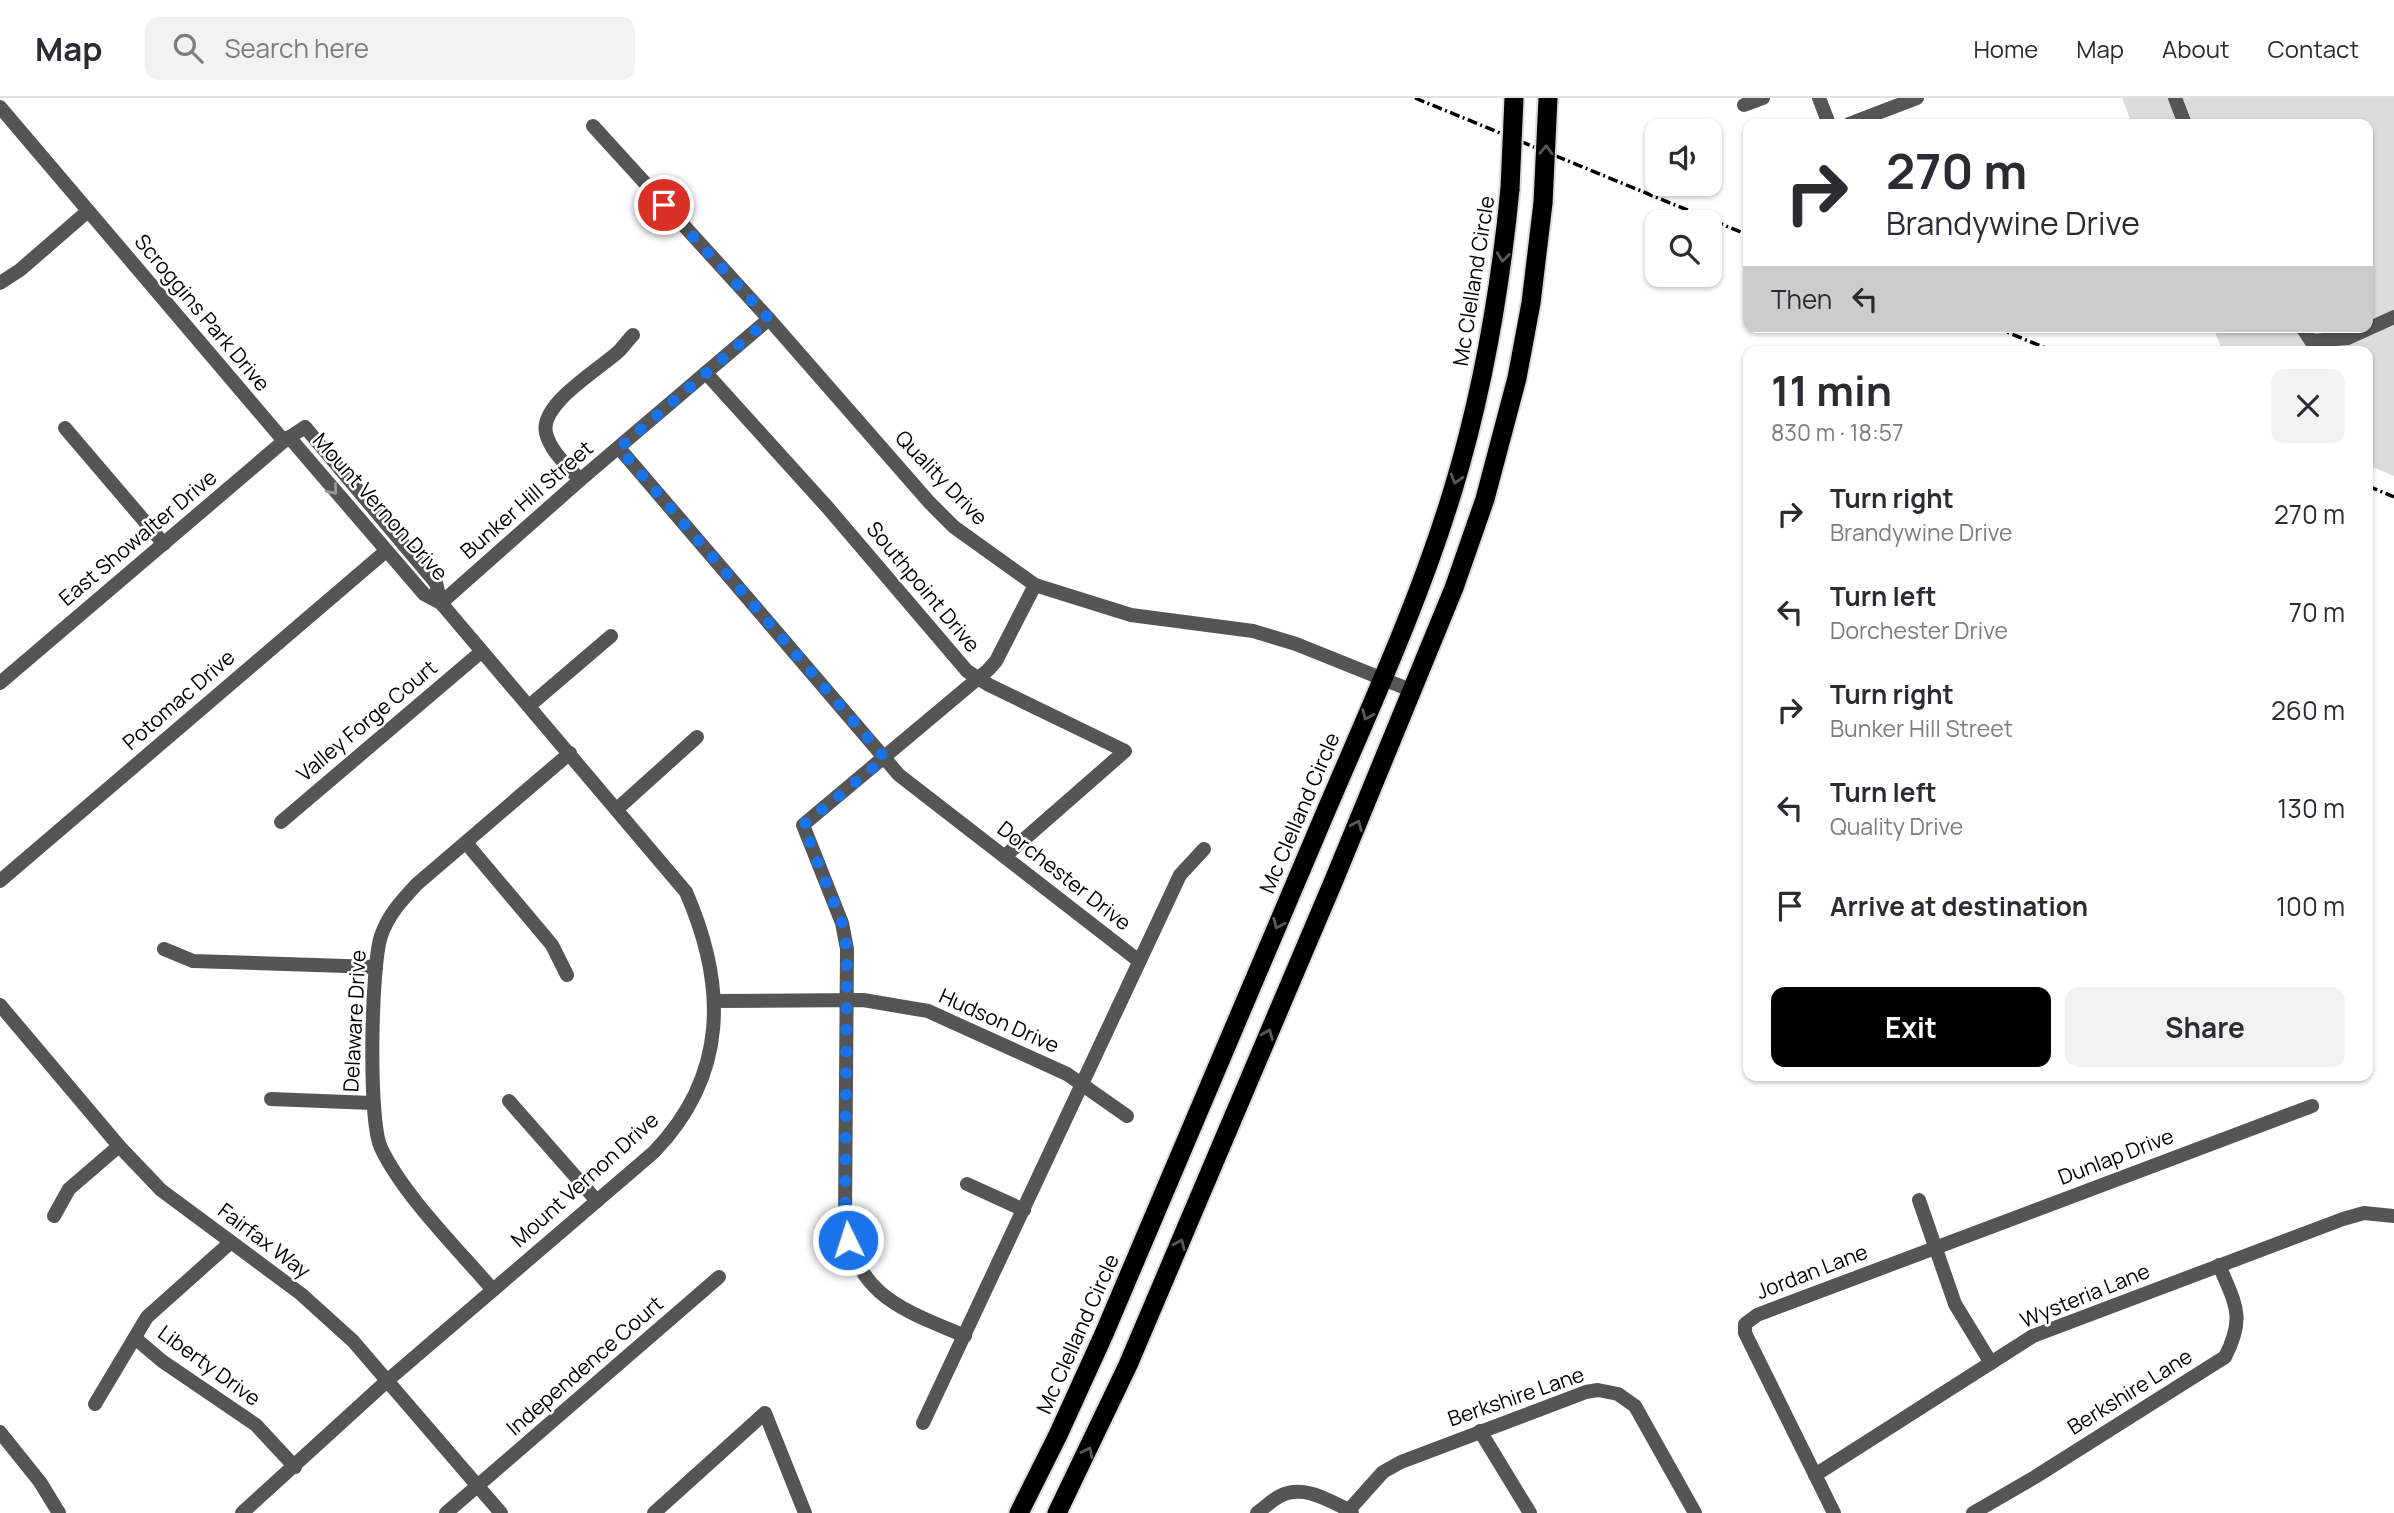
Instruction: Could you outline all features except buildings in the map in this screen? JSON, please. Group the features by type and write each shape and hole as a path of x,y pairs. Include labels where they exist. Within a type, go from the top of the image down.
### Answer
{"highway":[{"name":"Mc Clelland Circle","path":"1019,1513 1104,1334 1382,678 1438,536 1473,418 1493,330 1510,189 1514,98"},
{"path":"1057,1513 1128,1365 1413,691 1462,566 1500,450 1525,337 1543,203 1548,98"}],"street":[{"path":"1744,105 1763,98"},
{"path":"1819,98 1827,119"},
{"path":"1862,119 1917,98"},
{"path":"2175,98 2183,119"},
{"name":"Scroggins Park Drive","path":"0,107 287,439"},
{"name":"Quality Drive","path":"593,127 769,319 929,502 954,527 1035,585 1131,615 1253,631 1296,644 1413,691"},
{"path":"0,284 89,211"},
{"path":"2373,327 2394,317"},
{"name":"Bunker Hill Street","path":"441,603 769,319"},
{"path":"2306,333 2311,341 2348,338 2359,333"},
{"path":"580,480 553,450 545,431 547,418 561,399 619,351 633,335"},
{"name":"Southpoint Drive","path":"706,373 828,508 967,671 1125,751 1005,856"},
{"name":"East Showalter Drive","path":"0,683 287,439 305,427"},
{"name":"Mount Vernon Drive","path":"305,427 436,583 441,603"},
{"path":"65,428 164,544"},
{"name":"Mount Vernon Drive","path":"242,1513 388,1380 597,1201 673,1132 695,1096 704,1072 711,1039 714,1001 706,943 686,892 441,603 424,594 287,439"},
{"name":"Dorchester Drive","path":"619,448 899,775 1139,961 923,1423"},
{"name":"Potomac Drive","path":"0,881 386,551"},
{"path":"965,1336 910,1312 883,1296 860,1272 848,1240 845,1218 847,949 842,923 803,825 979,679 996,661 1035,585"},
{"path":"529,706 611,636"},
{"name":"Valley Forge Court","path":"281,822 481,652"},
{"path":"617,808 697,737"},
{"name":"Delaware Drive","path":"493,1290 396,1177 379,1144 372,1103 376,967 381,937 400,902 417,884 467,844 570,753"},
{"path":"467,844 552,945 567,975"},
{"path":"1139,961 1180,875 1204,849"},
{"path":"164,949 193,961 376,967"},
{"name":"Hudson Drive","path":"714,1001 863,1000 928,1011 1067,1074 1127,1116"},
{"name":"Fairfax Way","path":"0,1005 119,1146 161,1190 301,1294 353,1342 501,1513"},
{"path":"271,1099 372,1103"},
{"path":"509,1101 597,1201"},
{"name":"Dunlap Drive","path":"1936,1247 2312,1106"},
{"path":"54,1216 69,1189 119,1146"},
{"path":"967,1184 1024,1210"},
{"path":"1919,1199 1955,1304 1991,1363"},
{"name":"Wysteria Lane","path":"1815,1475 2033,1336 2364,1213 2394,1216"},
{"name":"Liberty Drive","path":"231,1242 147,1317 135,1338 162,1361 256,1425 295,1467"},
{"name":"Jordan Lane","path":"1834,1513 1745,1333 1745,1324 1757,1315 1936,1247"},
{"name":"Berkshire Lane","path":"1974,1513 2225,1357 2239,1321 2219,1265"},
{"name":"Independence Court","path":"446,1513 719,1278"},
{"path":"94,1404 135,1338"},
{"name":"Berkshire Lane","path":"1350,1511 1370,1485 1391,1466 1586,1392 1598,1390 1618,1394 1635,1406 1647,1423 1695,1513"},
{"path":"654,1513 765,1413 805,1513"},
{"path":"1480,1431 1530,1513"},
{"path":"0,1432 40,1482 59,1513"},
{"path":"1257,1513 1280,1496 1298,1491 1315,1494 1350,1511"}],"shaded area":[{"path":"2122,98 2394,98 2394,476 2373,467 2373,346 2221,346 2215,333 2373,333 2373,119 2130,119"}],"railway":[{"path":"1415,98 1743,233"},
{"path":"2009,333 2041,346"},
{"path":"2373,488 2394,497"}],"route":[{"path":"664,205 769,319 619,448 885,758 803,825 842,923 847,949 845,1218 848,1240"}]}
